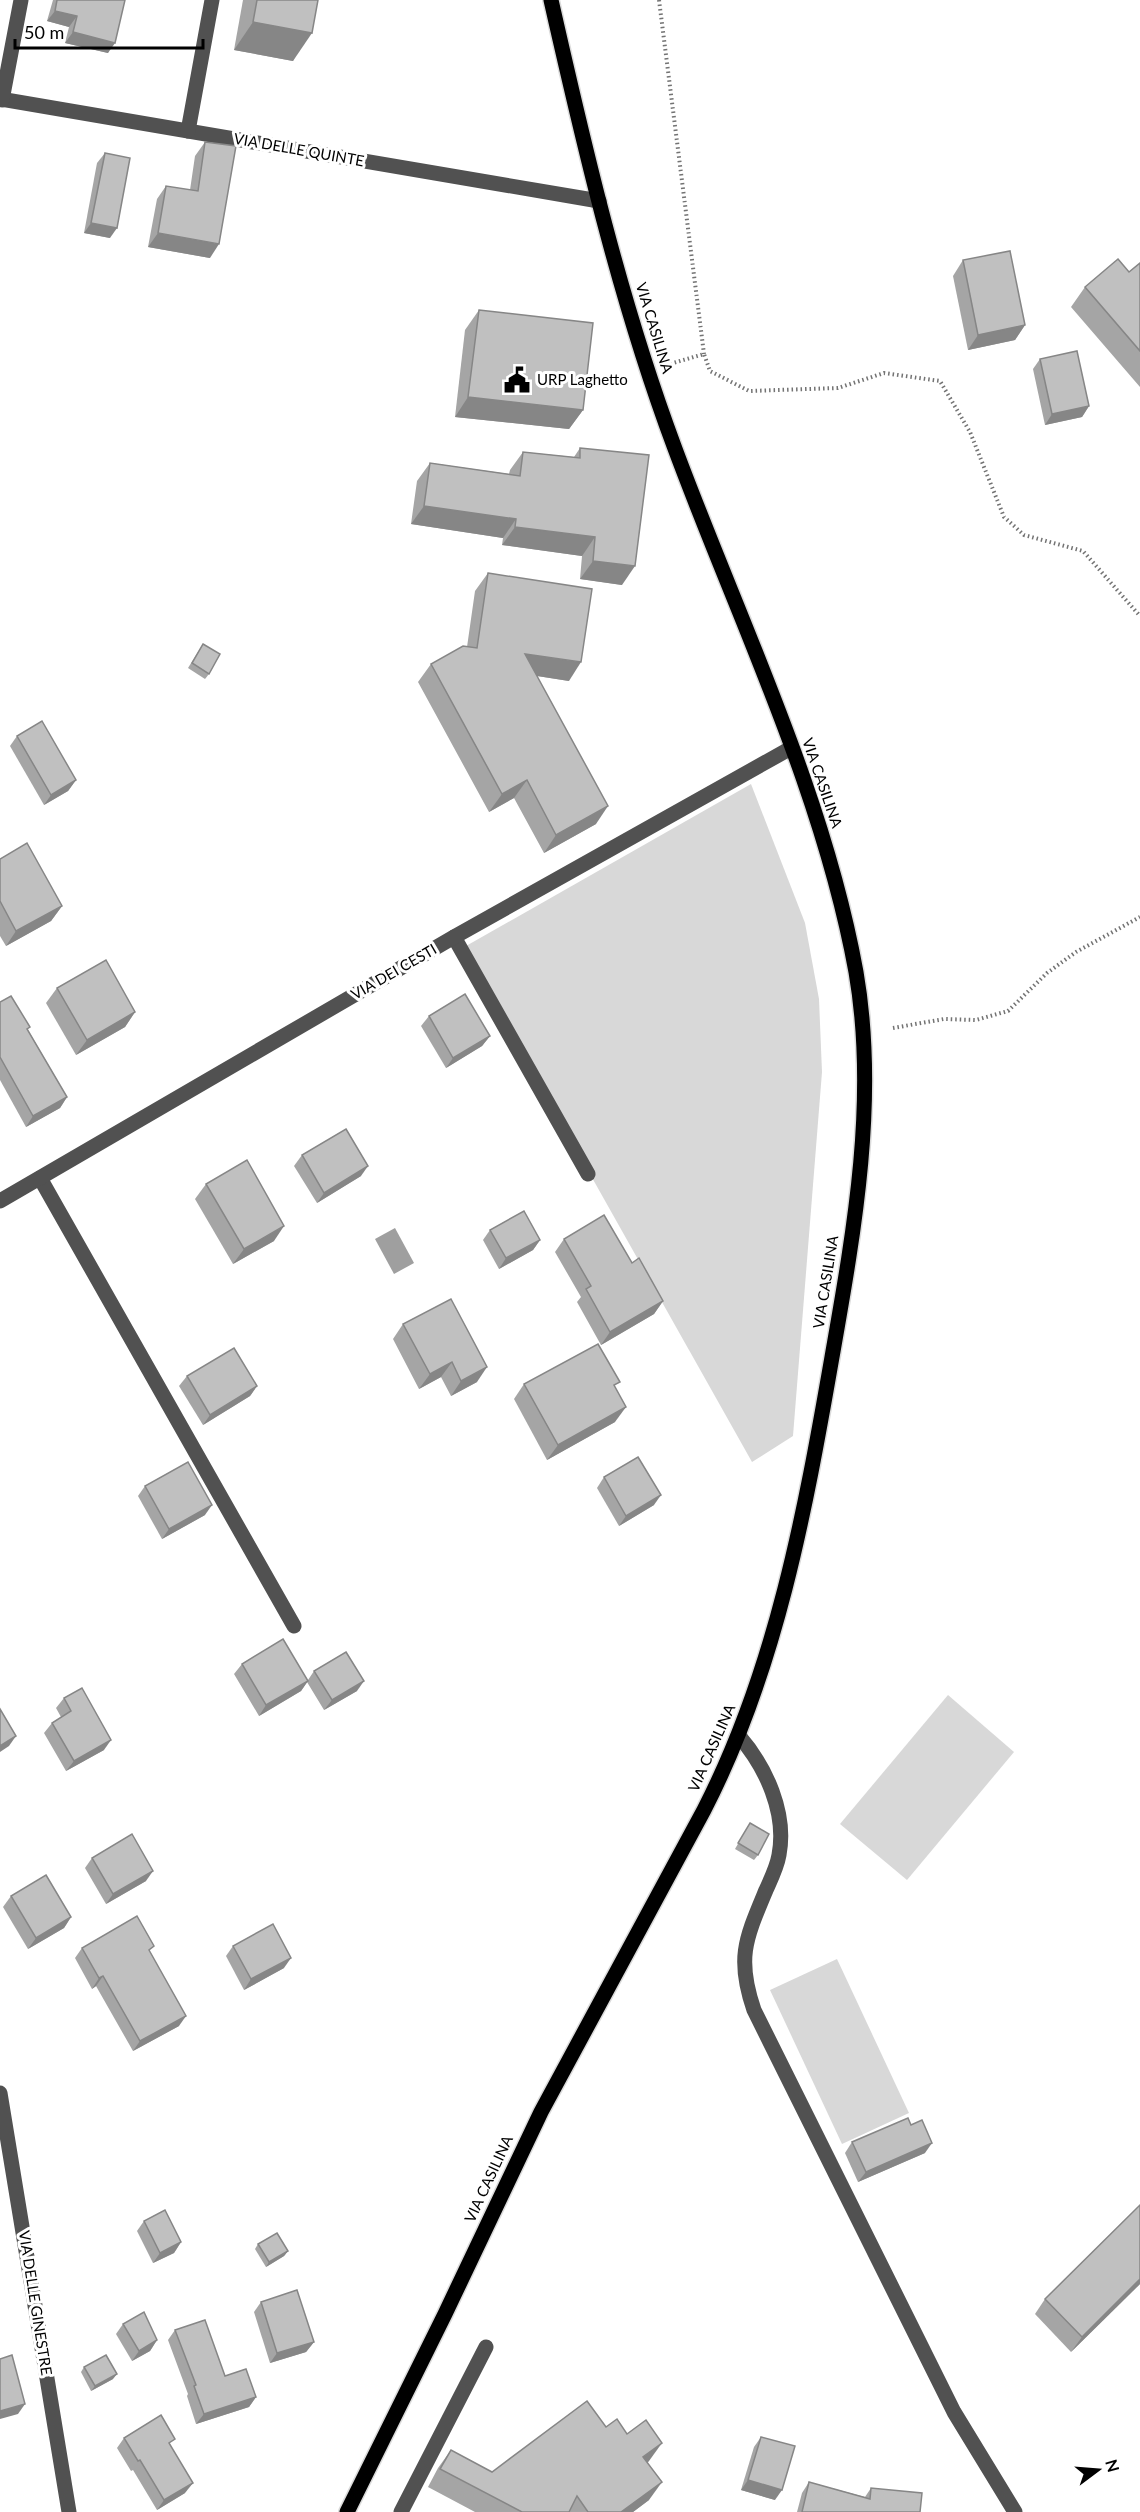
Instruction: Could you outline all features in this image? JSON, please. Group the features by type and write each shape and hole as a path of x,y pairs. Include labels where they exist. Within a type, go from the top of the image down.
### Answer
{"main road":[{"name":"VIA CASILINA","path":"346,2512 445,2314 541,2112 704,1810 739,1736 780,1608 821,1422 857,1190 863,1111 863,1027 852,952 827,856 791,748 682,469 625,300 550,0"}],"street":[{"path":"1,99 21,0"},
{"path":"188,131 212,0"},
{"name":"VIA DELLE QUINTE","path":"1,99 599,201"},
{"name":"VIA DEI CESTI","path":"0,1201 454,937 791,748"},
{"path":"454,937 588,1174"},
{"path":"40,1178 294,1626"},
{"path":"739,1736 757,1758 771,1789 780,1827 775,1868 749,1931 745,1947 744,1972 750,1997 954,2412 1015,2512"},
{"name":"VIA DELLE GINESTRE","path":"0,2093 69,2512"},
{"path":"401,2512 486,2347"}],"path":[{"path":"659,0 704,354 710,371 749,391 838,388 884,373 940,381 970,432 1004,517 1024,535 1083,551 1140,616"},
{"path":"648,370 704,354"},
{"path":"893,1028 944,1018 976,1020 1008,1011 1047,973 1076,952 1140,917"}],"shaded area":[{"path":"751,784 805,923 819,999 822,1072 793,1436 752,1462 465,952 466,946"},
{"path":"395,1228 414,1263 394,1274 375,1239"},
{"path":"948,1695 1014,1752 907,1880 840,1824"},
{"path":"837,1959 909,2113 842,2144 770,1990"}],"building":[{"path":"57,0 125,0 115,43 73,32 77,16 55,11"},
{"path":"257,0 318,0 312,33 253,22"},
{"path":"205,142 236,146 219,244 158,233 166,186 198,191"},
{"path":"105,153 130,158 117,228 91,223"},
{"path":"1010,251 1025,325 978,335 963,260"},
{"path":"1118,259 1129,272 1140,263 1140,351 1085,287"},
{"name":"URP Laghetto","path":"479,310 593,323 583,410 468,397"},
{"path":"1077,351 1089,406 1052,414 1040,359"},
{"path":"580,448 649,455 635,566 593,561 595,537 515,527 516,519 424,506 430,463 520,476 523,452 580,458"},
{"path":"488,573 592,589 581,662 525,654 608,806 556,835 527,780 502,794 431,664 463,646 477,648"},
{"path":"203,644 220,654 209,674 192,663"},
{"path":"42,721 76,780 51,795 17,736"},
{"path":"27,843 62,906 16,931 0,901 0,859"},
{"path":"106,960 135,1012 87,1040 57,988"},
{"path":"465,994 490,1036 453,1058 429,1016"},
{"path":"11,996 30,1027 27,1029 67,1097 33,1116 0,1057 0,1002"},
{"path":"346,1129 368,1166 324,1193 302,1155"},
{"path":"247,1160 284,1226 244,1249 206,1184"},
{"path":"524,1211 540,1240 506,1258 490,1230"},
{"path":"604,1215 632,1263 639,1258 663,1301 610,1332 586,1289 591,1286 564,1239"},
{"path":"451,1299 487,1367 461,1381 452,1362 430,1374 403,1324"},
{"path":"598,1344 620,1382 614,1385 626,1407 558,1445 524,1384"},
{"path":"234,1348 257,1386 210,1415 187,1376"},
{"path":"638,1457 661,1495 626,1516 604,1477"},
{"path":"188,1462 212,1505 169,1529 145,1486"},
{"path":"283,1639 308,1681 266,1705 242,1664"},
{"path":"346,1652 364,1681 332,1700 314,1671"},
{"path":"82,1688 111,1740 74,1761 52,1723 71,1711 64,1698"},
{"path":"0,1709 16,1736 0,1746"},
{"path":"750,1823 769,1834 758,1855 738,1843"},
{"path":"132,1834 153,1871 113,1894 92,1858"},
{"path":"46,1875 71,1917 36,1938 11,1896"},
{"path":"137,1916 154,1946 149,1950 186,2016 140,2041 103,1976 99,1978 82,1948"},
{"path":"273,1924 291,1958 251,1979 233,1946"},
{"path":"908,2118 911,2125 922,2120 932,2143 866,2172 852,2142"},
{"path":"1140,2205 1140,2279 1082,2337 1045,2299"},
{"path":"165,2210 181,2242 160,2253 144,2221"},
{"path":"277,2233 288,2251 269,2262 258,2244"},
{"path":"297,2290 314,2342 277,2353 261,2302"},
{"path":"144,2312 157,2340 139,2351 123,2324"},
{"path":"205,2320 225,2376 246,2369 256,2397 204,2414 194,2386 196,2385 175,2330"},
{"path":"12,2355 25,2404 0,2411 0,2359"},
{"path":"106,2355 117,2374 95,2386 84,2367"},
{"path":"587,2401 606,2427 617,2419 627,2434 646,2420 662,2443 643,2457 662,2482 621,2512 588,2512 577,2496 569,2512 522,2512 440,2469 451,2450 492,2472"},
{"path":"161,2415 175,2439 169,2443 193,2483 164,2500 124,2438"},
{"path":"761,2437 795,2446 782,2490 748,2480"},
{"path":"809,2482 870,2499 871,2488 922,2493 920,2512 802,2512"}],"place":[{"name":"URP Laghetto","path":"517,380"}]}
